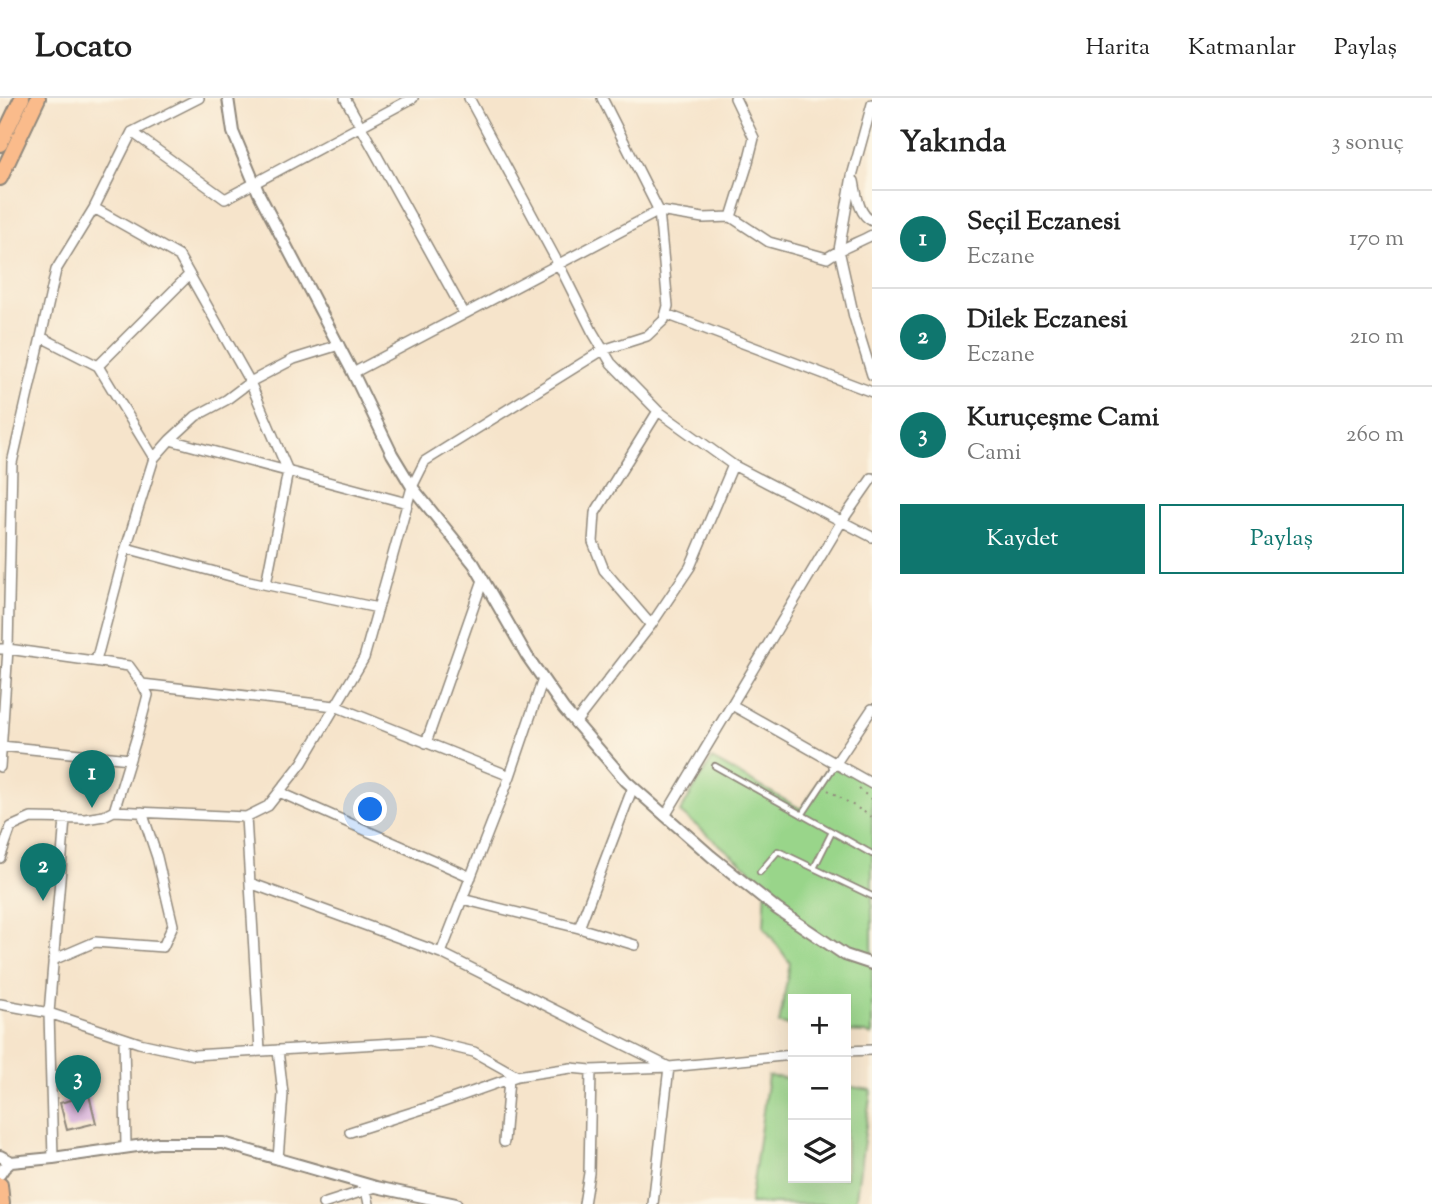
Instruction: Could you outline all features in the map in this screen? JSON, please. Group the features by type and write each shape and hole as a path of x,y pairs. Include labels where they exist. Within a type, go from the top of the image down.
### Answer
{"highway":[{"path":"0,144 31,102"},
{"path":"0,178 31,102"},
{"path":"0,1185 2,1204"}],"street":[{"path":"0,767 12,463 56,270 94,208 132,132 199,98"},
{"path":"228,98 233,132 255,183 392,454 411,487 474,564 527,656 575,723 633,787 776,909 845,955 872,964"},
{"path":"345,98 464,313"},
{"path":"132,132 225,199 413,98"},
{"path":"469,98 611,363 658,411 733,465 872,537"},
{"path":"0,858 11,827 31,818 94,818 114,811 246,817 268,806 302,763 364,658 411,487 425,461 603,350 647,336 664,320 668,306 659,211 602,98"},
{"path":"732,217 754,138 735,98"},
{"path":"865,98 867,118"},
{"path":"872,104 852,176 839,250 872,375"},
{"path":"852,176 862,211 866,218 872,221"},
{"path":"94,208 179,256 250,382 288,471 266,584"},
{"path":"353,373 659,211 703,218 732,217 769,242 827,258 872,235"},
{"path":"98,366 189,275"},
{"path":"666,314 872,392"},
{"path":"41,337 98,366 154,458"},
{"path":"96,661 126,548 154,458 196,416 226,400 250,382 294,359 339,345"},
{"path":"651,625 604,570 593,542 595,513 658,411"},
{"path":"170,440 407,503"},
{"path":"575,723 651,625 690,567 733,465"},
{"path":"665,816 842,521 872,478"},
{"path":"126,548 266,584 378,608"},
{"path":"426,743 483,580"},
{"path":"4,649 129,666 142,684 148,695 114,811"},
{"path":"441,953 510,776 543,679"},
{"path":"142,684 335,706 510,776"},
{"path":"732,705 835,766 872,784"},
{"path":"835,766 872,709"},
{"path":"1,746 130,759"},
{"path":"579,928 633,787"},
{"path":"279,792 471,877"},
{"path":"53,960 94,942 163,947 173,925 157,858 142,812"},
{"path":"246,817 260,1051"},
{"path":"53,1158 49,1013 65,819"},
{"path":"250,883 441,953 669,1067"},
{"path":"462,899 635,945"},
{"path":"0,1004 49,1013 139,1043 194,1055 428,1041 474,1052 513,1077"},
{"path":"124,1038 126,1147"},
{"path":"278,1050 283,1094 278,1159"},
{"path":"851,1051 872,1050"},
{"path":"350,1132 513,1077 571,1068 591,1070 669,1067 788,1055"},
{"path":"653,1204 669,1067"},
{"path":"584,1204 589,1173 591,1070"},
{"path":"504,1142 513,1077"},
{"path":"0,1156 11,1162 158,1143 223,1143 369,1187 456,1204"},
{"path":"0,1174 11,1162"},
{"path":"323,1204 369,1187"},
{"path":"369,1187 369,1204"}],"lane":[{"path":"715,766 872,854"},
{"path":"802,815 835,766"},
{"path":"814,868 832,832"},
{"path":"760,873 778,851 872,896"}],"path":[{"path":"821,786 872,817"}],"green space":[{"path":"712,759 801,809 833,763 872,785 872,1036 851,1032 851,994 788,994 788,1025 779,1024 790,963 764,927 766,883 680,812"},
{"path":"768,1076 788,1078 788,1183 851,1183 851,1087 871,1090 855,1204 750,1204"}],"building":[{"path":"89,1095 96,1123 67,1130 60,1103"}],"place":[{"name":"Seçil Eczanesi","path":"92,808"},
{"name":"Dilek Eczanesi","path":"43,901"},
{"name":"Kuruçeşme Cami","path":"78,1113"}]}
